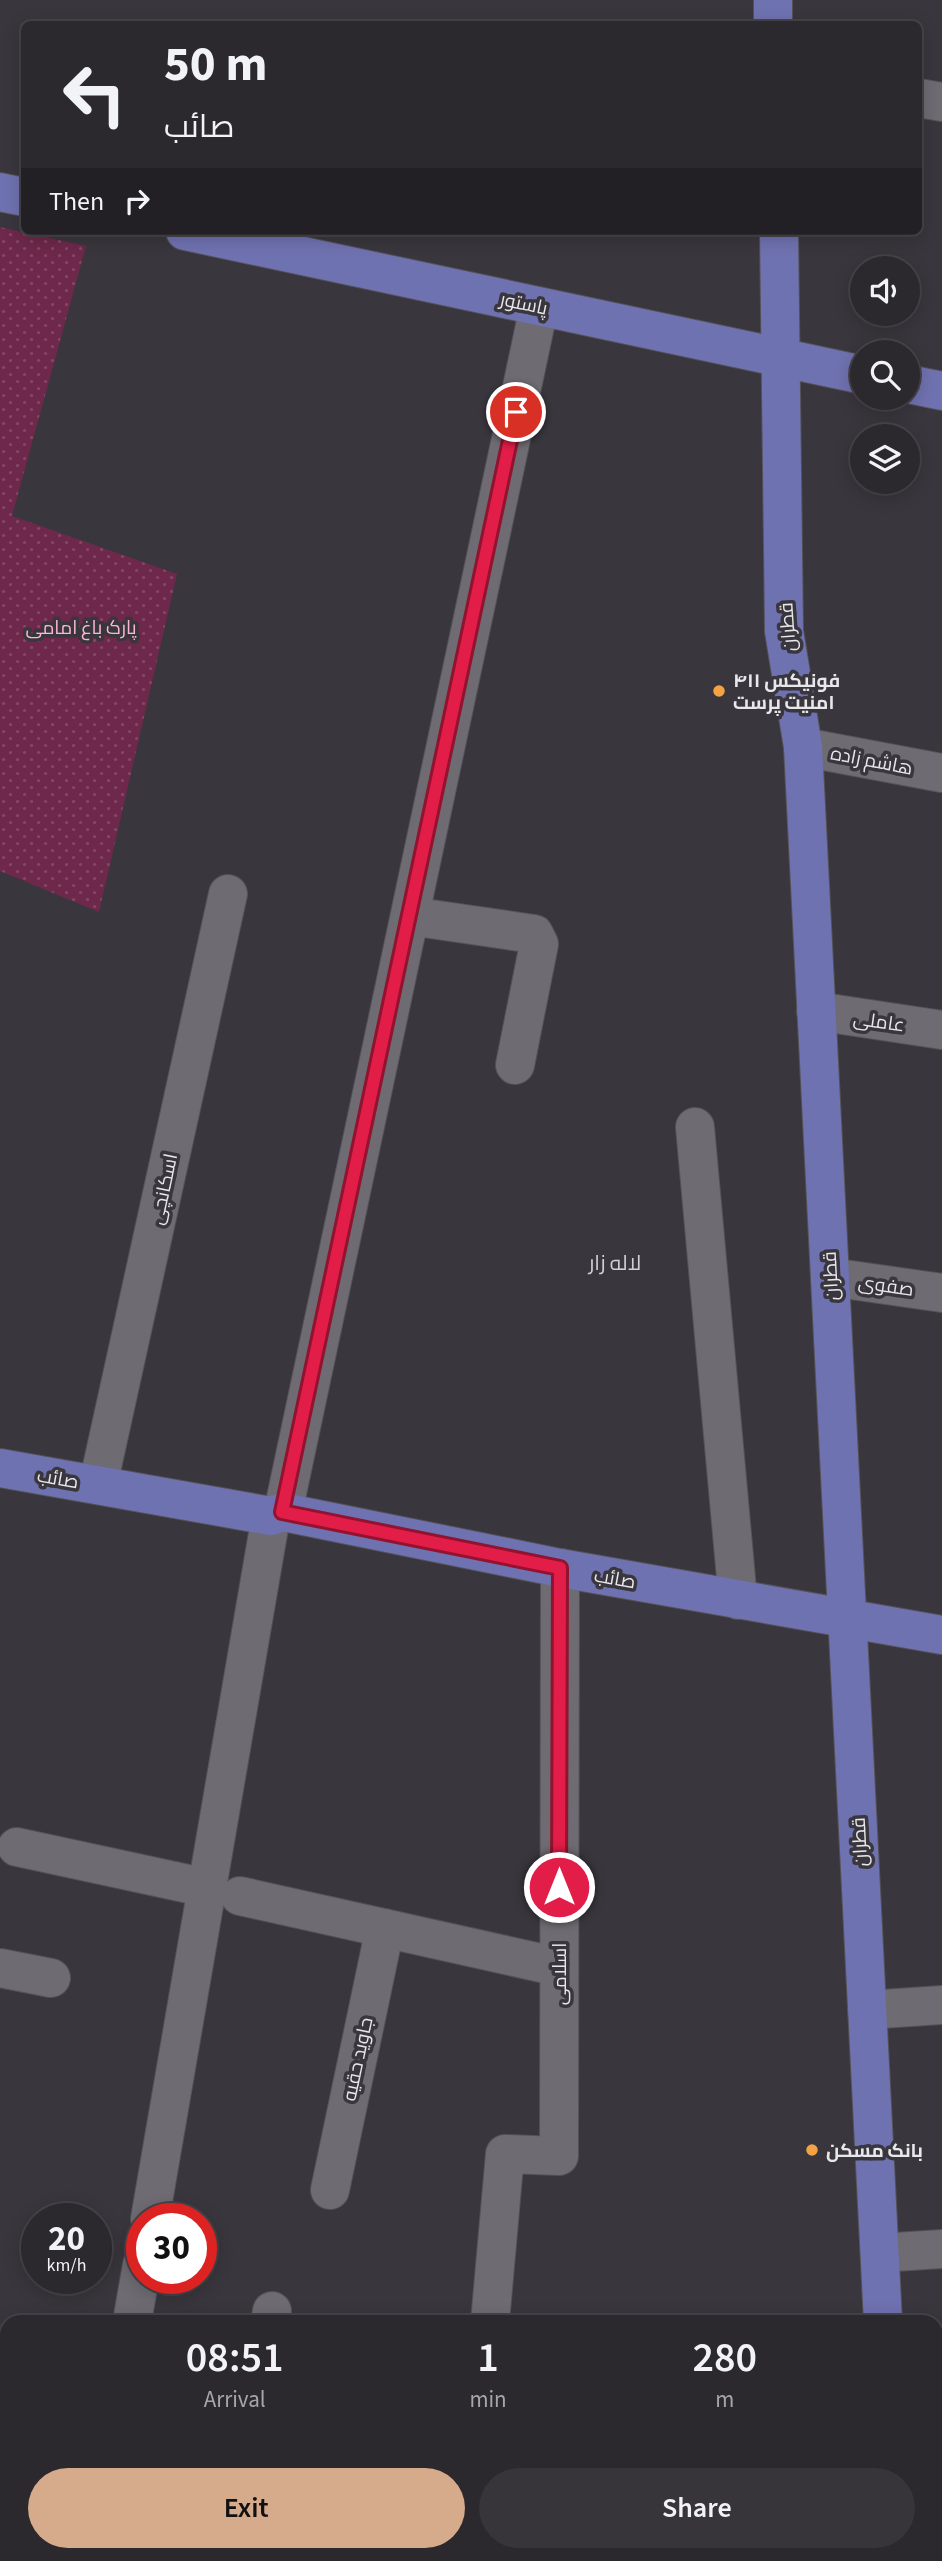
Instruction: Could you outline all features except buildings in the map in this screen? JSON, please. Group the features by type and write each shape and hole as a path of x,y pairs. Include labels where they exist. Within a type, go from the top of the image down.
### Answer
{"main road":[{"path":"773,0 774,21"},
{"path":"0,192 21,196"},
{"name":"پاستور","path":"204,235 850,372"},
{"name":"قطران","path":"779,235 783,359 784,631 803,747 883,2315"},
{"path":"920,386 942,391"},
{"name":"صائب","path":"0,1468 276,1514 738,1601 942,1635"}],"street":[{"path":"922,99 942,102"},
{"path":"154,2203 223,1892 276,1514 410,916 539,307"},
{"name":"هاشم زاده","path":"803,747 942,773"},
{"name":"اسکانچی","path":"98,1485 228,894"},
{"path":"410,916 534,934 539,944 515,1065"},
{"name":"عاملی","path":"816,1011 942,1030"},
{"path":"695,1127 738,1601"},
{"name":"صفوی","path":"830,1277 942,1293"},
{"name":"اسلامی","path":"491,2315 505,2154 559,2156 560,1568"},
{"path":"18,1847 559,1967"},
{"name":"جاوید حقیه","path":"330,2190 385,1928"},
{"path":"0,1968 51,1978"},
{"path":"867,2010 942,2005"},
{"path":"880,2253 942,2249"},
{"path":"133,2315 137,2294"}],"green space":[{"name":"پارک باغ امامی","path":"0,227 21,232 21,235 36,235 86,246 12,516 177,574 99,912 0,871"}],"place":[{"name":"فونیکس ۴۱۱ امنیت پرست","path":"719,691"},
{"name":"بانک مسکن","path":"812,2150"}],"district":[{"name":"لاله زار","path":"615,1263"}],"route":[{"path":"516,412 282,1512 560,1568 559,1887"}]}
